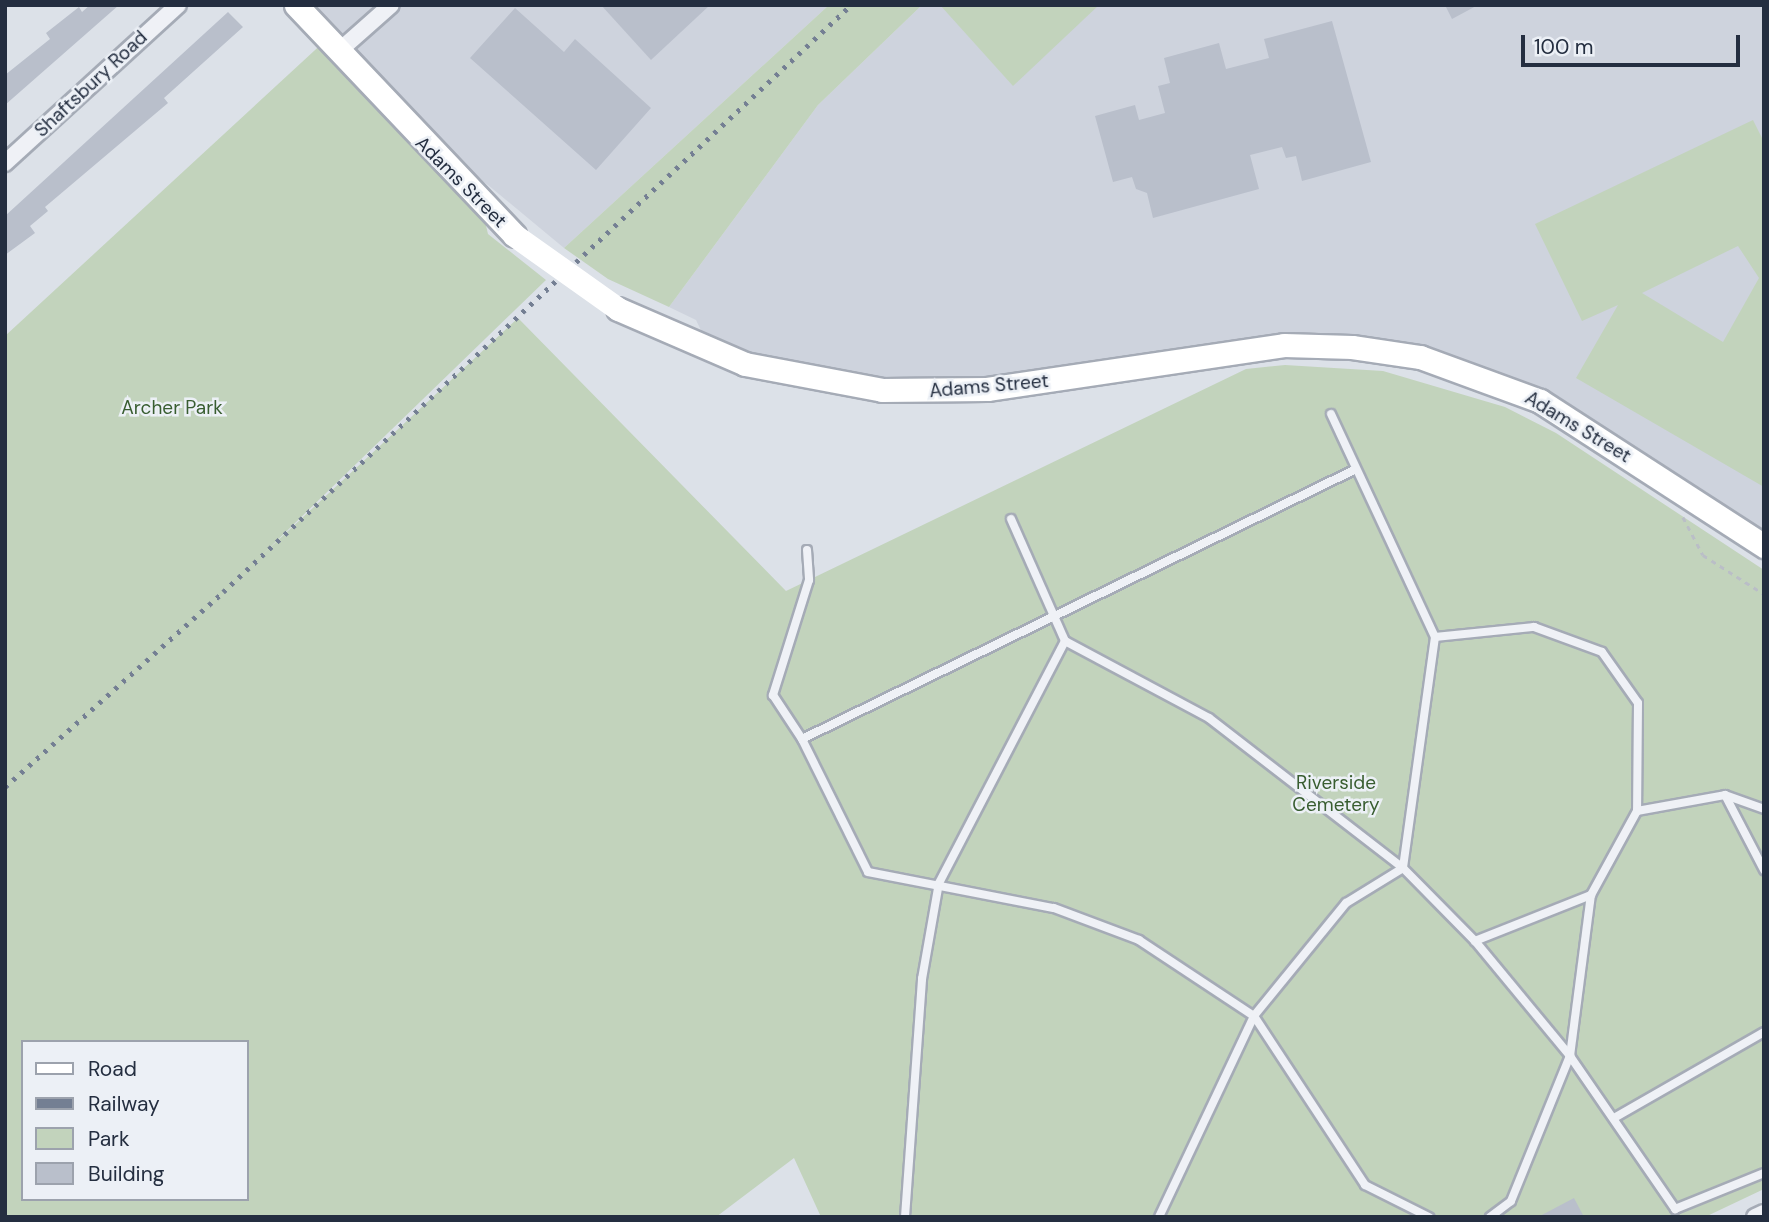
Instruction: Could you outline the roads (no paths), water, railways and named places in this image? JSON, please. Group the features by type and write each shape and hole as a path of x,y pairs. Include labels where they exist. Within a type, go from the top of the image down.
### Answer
{"street":[{"name":"Shaftsbury Road","path":"5,163 178,5"},
{"name":"Adams Street","path":"296,5 514,235 618,309 745,364 882,390 987,390 1284,345 1352,347 1420,357 1540,401 1764,546"},
{"path":"339,51 391,5"},
{"path":"1755,1217 1764,1213"}],"lane":[{"path":"1331,414 1353,470 1435,637 1403,868"},
{"path":"802,739 1353,470"},
{"path":"1011,519 1052,617 1065,641 1209,718 1403,868 1475,941 1570,1056 1675,1209 1764,1173"},
{"path":"807,550 809,580 773,695 802,739 868,872 939,883 1054,908 1139,940 1254,1016 1365,1185 1429,1217"},
{"path":"1435,637 1534,627 1602,652 1638,703 1637,811 1591,895 1570,1056 1511,1201 1490,1217"},
{"path":"905,1217 922,979 939,883 1065,641"},
{"path":"1637,811 1725,795 1764,809"},
{"path":"1725,795 1764,870"},
{"path":"1160,1217 1254,1016 1346,903 1403,868"},
{"path":"1475,941 1591,895"},
{"path":"1615,1118 1764,1032"}],"railway":[{"path":"5,787 223,592 851,5"}],"park label":[{"name":"Archer Park","path":"172,408"},
{"name":"Riverside Cemetery","path":"1336,794"}]}
